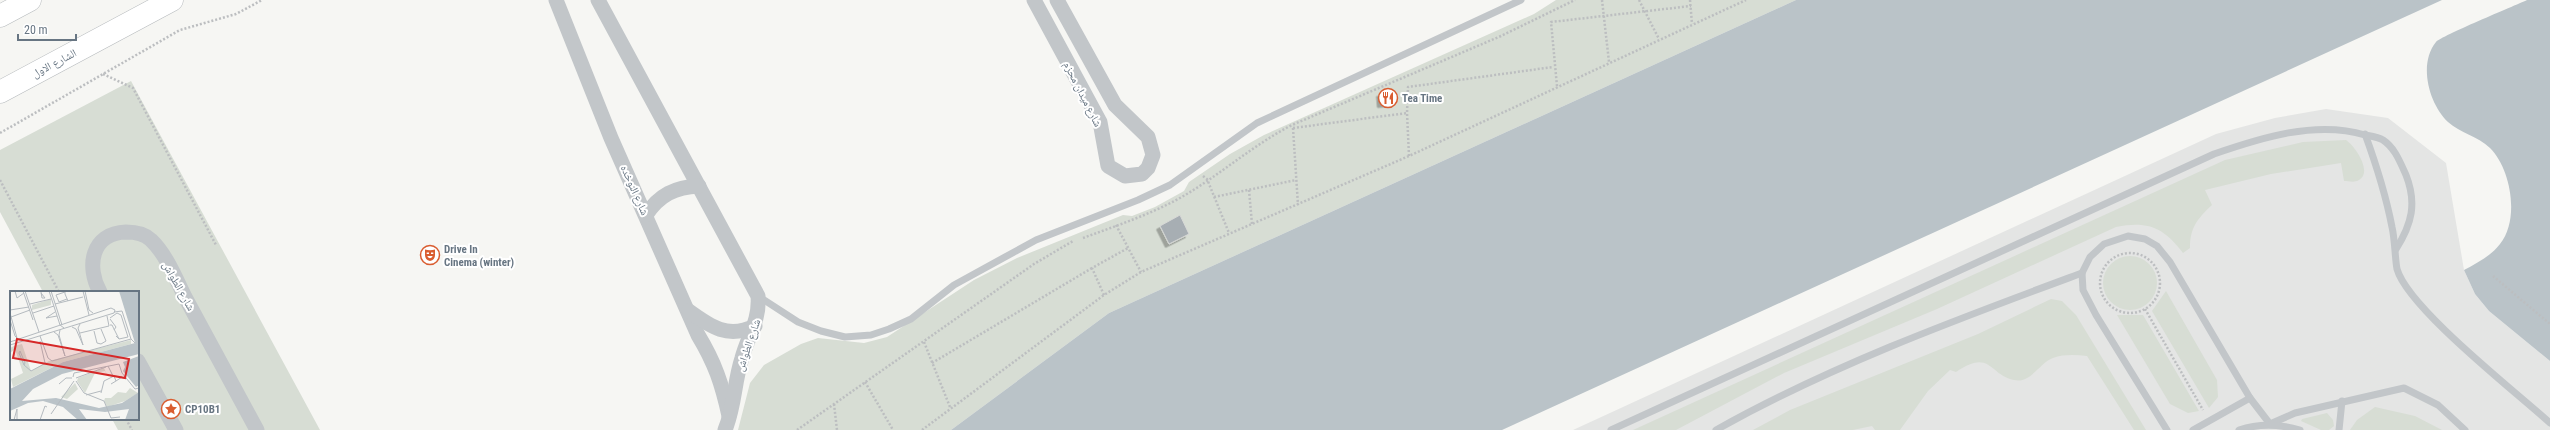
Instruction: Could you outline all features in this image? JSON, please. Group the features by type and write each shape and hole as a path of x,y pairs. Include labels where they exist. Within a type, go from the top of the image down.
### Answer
{"main road":[{"path":"0,16 30,0"},
{"name":"الشارع الاول","path":"1,92 172,0"}],"street":[{"name":"شارع النوخده","path":"556,0 612,138 689,311 708,326 726,333 746,330 755,326"},
{"path":"598,0 758,296"},
{"name":"شارع ميدان محزم","path":"1034,0 1100,122 1108,166 1125,176 1142,174 1148,168 1153,155 1148,137 1116,105 1057,0"},
{"path":"646,215 661,196 682,188 699,186"},
{"name":"شارع الطواش","path":"100,291 95,282 92,261 100,243 109,235 121,232 144,234 152,240 171,269 257,430"},
{"name":"شارع الطواش","path":"727,424 735,400 737,378 742,357 760,310 758,296"},
{"name":"شارع الطواش","path":"689,311 721,381 727,424"},
{"path":"139,363 176,430"}],"lane":[{"path":"758,296 798,322 821,331 845,337 870,335 889,329 911,318 954,285 1036,240 1138,200 1170,185 1194,169 1235,136 1257,123 1521,0"},
{"path":"1610,430 2214,154 2258,139 2305,131 2334,129 2365,134 2382,140 2398,156 2413,198 2411,220 2396,249"},
{"path":"2365,134 2380,181 2396,249 2397,269 2410,294 2449,333 2550,423"},
{"path":"2167,430 2096,315 2083,290 2082,272 2090,257 2104,244 2128,236 2145,239 2157,246 2170,262 2250,398 2270,424"},
{"path":"1716,430 1750,411 1844,366 2015,297 2082,272"},
{"path":"2270,424 2295,413 2404,388 2438,405 2465,430"},
{"path":"2193,430 2250,398"},
{"path":"2339,430 2342,401"},
{"path":"2240,430 2254,425 2270,424 2300,430"}],"path":[{"path":"0,133 180,30 236,14 262,0"},
{"path":"796,430 1050,253 1074,241 1154,211 1207,180 1265,139 1292,125 1501,36 1574,0"},
{"path":"1602,0 1609,62"},
{"path":"1638,0 1659,39"},
{"path":"1690,0 1692,24"},
{"path":"922,430 950,407 1104,295 1141,272 1409,156 1557,86 1746,0"},
{"path":"1557,86 1553,67 1551,22 1644,10 1691,6"},
{"path":"1409,156 1406,113 1408,87 1553,67"},
{"path":"103,74 133,88 216,245"},
{"path":"1293,128 1406,113"},
{"path":"1292,125 1298,205"},
{"path":"1194,169 1207,180 1229,233"},
{"path":"0,180 58,291"},
{"path":"1214,196 1296,180"},
{"path":"1249,190 1252,224"},
{"path":"932,363 1128,248"},
{"path":"2132,253 2141,255 2155,267 2159,276 2158,294 2145,308 2125,312 2115,309 2107,302 2099,284 2101,273 2114,257 2132,253"},
{"path":"1092,268 1104,295"},
{"path":"2493,276 2550,324"},
{"path":"2145,308 2209,421"},
{"path":"924,342 950,407"},
{"path":"865,382 893,430"},
{"path":"834,404 837,430"},
{"path":"127,420 132,430"}],"shaded area":[{"path":"1556,0 1796,0 1109,313 951,430 738,430 750,383 764,365 801,344 818,338 864,343 887,337 974,280 1017,258 1123,215 1132,216 1155,207 1184,191 1189,182 1230,154 1264,135 1534,14"},
{"path":"1796,0 2442,0 1502,430 951,430 1109,313"},
{"path":"2527,0 2550,0 2550,361 2489,311 2475,294 2464,270 2488,256 2500,244 2506,234 2510,221 2511,208 2508,181 2497,157 2490,148 2480,140 2453,126 2441,114 2431,95 2427,72 2431,51 2436,42"},
{"path":"131,81 320,430 118,430 113,420 139,420 139,291 42,291 0,212 0,150"},
{"path":"2326,109 2388,118 2446,163 2464,270 2475,294 2489,311 2550,361 2550,430 1573,430 2216,134 2275,118"},
{"path":"2346,140 2358,153 2363,165 2363,176 2359,180 2354,182 2344,181 2341,163 2271,174 2205,190 2212,205 2198,219 2191,235 2190,248 2183,253 2169,237 2154,228 2137,225 2116,227 1937,309 1784,373 1676,430 1633,430 2225,160 2303,142"},
{"path":"2130,256 2140,258 2149,264 2155,273 2157,283 2155,293 2149,302 2140,308 2130,310 2120,308 2111,302 2105,293 2103,283 2105,273 2111,264 2120,258"},
{"path":"2166,291 2217,380 2218,397 2209,408 2152,311"},
{"path":"2051,299 2062,301 2076,315 2146,430 2134,430 2087,356 2070,355 2048,360 2030,376 2020,380 2014,380 2006,377 1989,365 1976,362 1956,372 1950,370 1928,391 1900,430 1875,430 1872,426 1853,430 1753,430 1790,410 1978,334"},
{"path":"2117,315 2143,315 2199,411 2188,413 2170,404"},
{"path":"2375,407 2415,416 2442,430 2350,430 2357,420"},
{"path":"2327,413 2333,420 2334,426 2329,430 2321,430 2301,421 2302,419"}],"building":[{"name":"Tea Time","path":"1395,92 1396,103 1381,104 1380,93"},
{"path":"1180,215 1189,234 1169,244 1160,226"}],"place":[{"name":"Tea Time","path":"1388,98"},
{"name":"Drive In Cinema (winter)","path":"430,255"},
{"name":"CP10B1","path":"171,409"}]}
